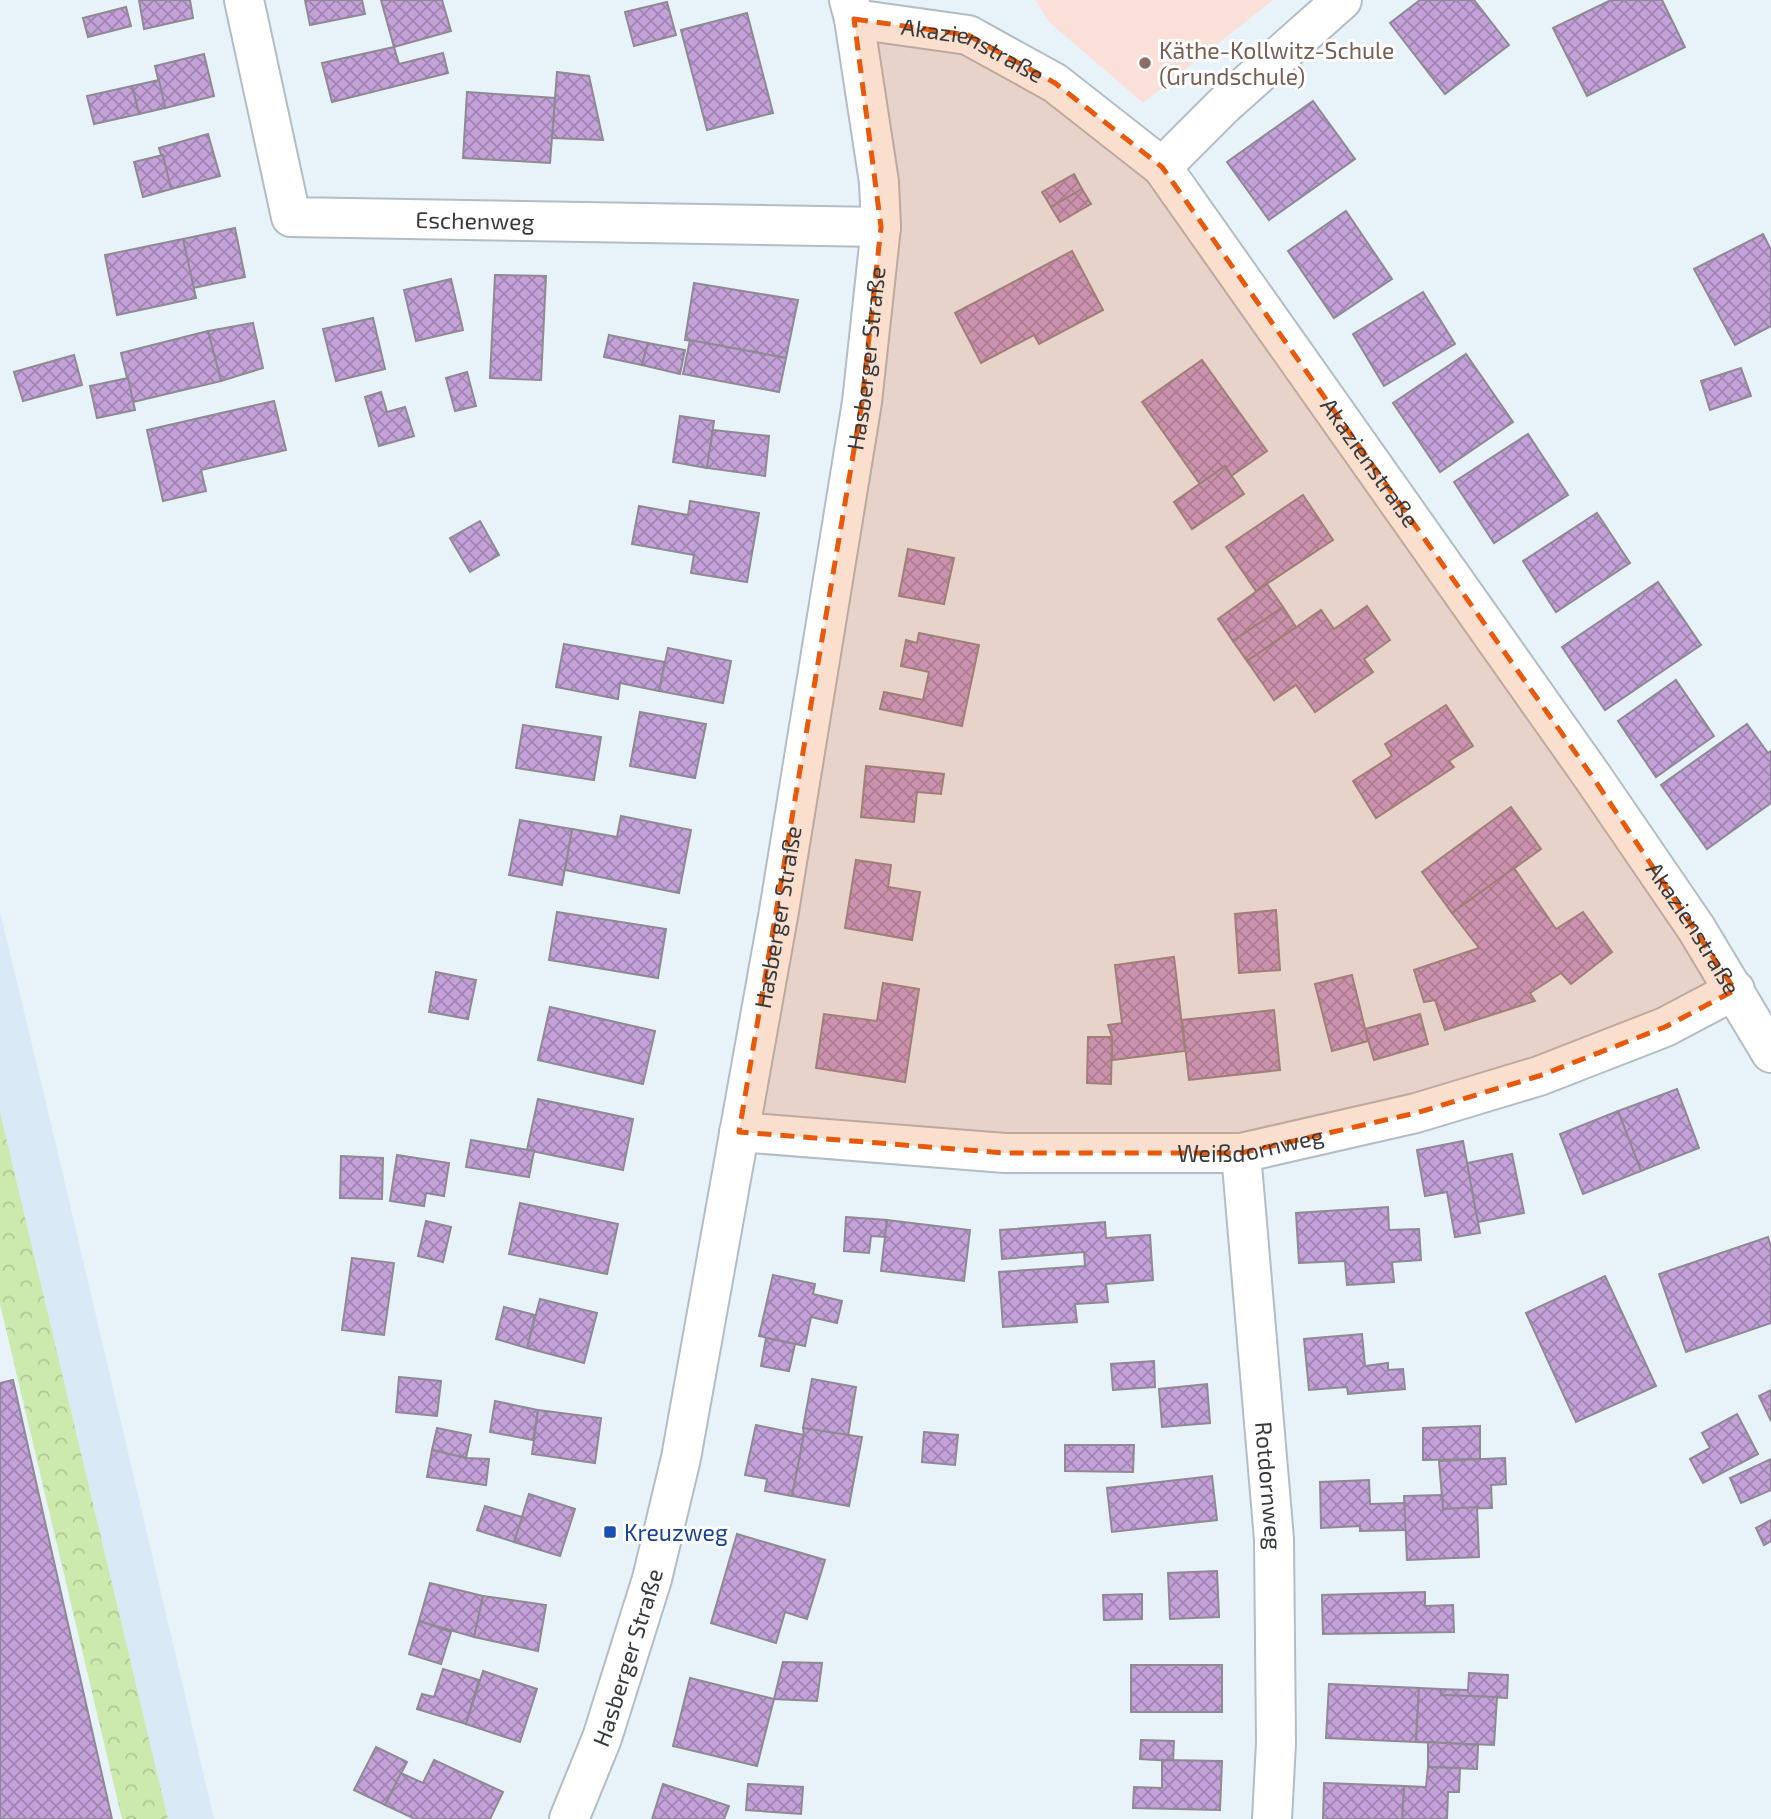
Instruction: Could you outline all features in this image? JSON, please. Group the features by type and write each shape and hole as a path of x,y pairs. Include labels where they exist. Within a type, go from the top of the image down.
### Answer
{"street":[{"name":"Eschenweg","path":"244,0 291,218 881,227"},
{"path":"1162,167 1225,104 1342,0"},
{"name":"Hasberger Straße","path":"569,1819 602,1738 656,1566 681,1458 781,898 860,415 881,227 879,182 851,10"},
{"name":"Akazienstraße","path":"851,10 968,36 1055,83 1162,167 1592,776 1696,928 1771,1053"},
{"name":"Weißdornweg","path":"738,1132 1005,1153 1241,1153 1416,1113 1539,1076 1665,1027 1735,990"},
{"name":"Rotdornweg","path":"1241,1153 1274,1539 1276,1743 1272,1819"}],"highlighted area":[{"path":"854,19 968,35 1055,83 1162,167 1592,776 1735,990 1665,1027 1539,1076 1416,1113 1241,1153 1005,1153 739,1132 862,402 881,227"}],"shaded area":[{"name":"Käthe-Kollwitz-Schule (Grundschule)","path":"1036,0 1273,0 1143,103 1049,22"},
{"path":"0,912 214,1819 168,1819 0,1112"}],"green space":[{"path":"0,1112 168,1819 122,1819 0,1304"}],"building":[{"path":"139,0 190,0 193,18 144,29"},
{"path":"305,0 362,0 365,14 310,25"},
{"path":"381,0 442,0 451,31 394,47"},
{"path":"1420,0 1474,0 1509,45 1445,94 1390,23"},
{"path":"1611,0 1662,0 1685,47 1587,96 1553,28"},
{"path":"667,2 676,35 634,46 625,12"},
{"path":"126,7 131,26 88,37 83,18"},
{"path":"747,13 773,113 707,130 681,30"},
{"path":"394,47 399,64 443,53 448,73 332,102 322,63"},
{"path":"204,54 214,96 165,108 155,66"},
{"path":"557,72 589,76 603,140 552,138"},
{"path":"159,80 165,108 139,114 132,86"},
{"path":"132,86 139,114 94,124 87,96"},
{"path":"467,92 555,98 550,163 463,158"},
{"path":"1313,101 1355,159 1269,220 1227,162"},
{"path":"208,134 220,176 171,189 159,148"},
{"path":"163,155 171,189 143,197 134,162"},
{"path":"1074,174 1082,189 1051,207 1042,192"},
{"path":"1082,189 1091,204 1060,222 1051,207"},
{"path":"1346,211 1392,279 1334,318 1288,251"},
{"path":"235,228 245,277 193,288 183,239"},
{"path":"1763,234 1771,250 1771,326 1735,345 1694,269"},
{"path":"183,239 196,298 117,315 105,255"},
{"path":"1072,251 1103,310 1039,344 1034,335 981,363 955,313"},
{"path":"495,275 546,276 541,380 490,378"},
{"path":"451,279 463,330 416,341 404,290"},
{"path":"694,283 798,300 786,358 685,340"},
{"path":"1423,292 1455,344 1384,386 1353,334"},
{"path":"373,318 385,369 336,381 323,329"},
{"path":"253,323 263,368 221,381 208,331"},
{"path":"208,331 221,381 133,402 121,353"},
{"path":"609,335 648,343 642,365 604,357"},
{"path":"690,340 786,358 779,392 683,374"},
{"path":"648,343 685,350 680,374 642,365"},
{"path":"1466,354 1513,422 1440,472 1393,403"},
{"path":"74,355 82,385 23,401 14,372"},
{"path":"1202,360 1267,451 1231,476 1225,466 1200,484 1142,402"},
{"path":"1741,368 1751,396 1710,410 1701,381"},
{"path":"467,372 476,406 455,411 446,378"},
{"path":"128,378 135,410 97,418 90,386"},
{"path":"381,392 387,412 405,407 414,436 379,446 365,397"},
{"path":"274,401 286,450 201,470 206,491 163,501 147,430"},
{"path":"680,416 714,421 707,468 673,462"},
{"path":"713,430 769,436 765,476 707,468"},
{"path":"1528,434 1568,495 1494,543 1454,482"},
{"path":"1225,466 1244,494 1192,529 1174,502"},
{"path":"1303,495 1333,540 1256,591 1226,547"},
{"path":"690,501 759,513 747,582 691,573 694,555 632,544 639,506 688,515"},
{"path":"1597,513 1630,563 1556,612 1523,561"},
{"path":"480,521 499,555 470,572 450,538"},
{"path":"908,549 954,558 944,604 899,596"},
{"path":"1658,582 1701,645 1605,710 1562,647"},
{"path":"1267,584 1283,607 1233,641 1218,619"},
{"path":"1367,606 1390,640 1364,659 1373,672 1315,712 1296,685 1274,700 1247,661 1321,610 1334,629"},
{"path":"1283,607 1296,627 1247,661 1233,641"},
{"path":"919,633 979,645 962,726 880,709 884,692 923,700 929,672 901,666 906,640 917,643"},
{"path":"564,644 665,662 659,691 620,683 618,699 556,687"},
{"path":"668,648 731,661 723,703 659,691"},
{"path":"1676,680 1714,736 1656,777 1618,721"},
{"path":"1446,705 1473,746 1449,761 1454,767 1376,818 1353,781 1392,756 1385,744"},
{"path":"640,712 706,724 695,778 630,766"},
{"path":"1747,724 1768,753 1771,751 1771,803 1707,849 1661,785"},
{"path":"523,725 601,737 594,780 516,768"},
{"path":"866,766 944,774 941,794 917,792 914,822 861,817"},
{"path":"1511,807 1541,849 1452,913 1422,872"},
{"path":"621,816 691,830 679,893 565,870 572,829 617,837"},
{"path":"520,820 572,829 562,885 509,875"},
{"path":"856,860 891,865 888,887 920,892 912,940 845,928"},
{"path":"1514,868 1556,929 1583,912 1612,952 1571,984 1561,973 1530,993 1535,1001 1445,1030 1435,1000 1424,1002 1414,970 1479,948 1452,913"},
{"path":"1276,910 1280,970 1239,973 1235,914"},
{"path":"557,912 666,929 658,978 549,960"},
{"path":"1174,957 1185,1051 1112,1060 1112,1037 1108,1025 1122,1023 1115,965"},
{"path":"436,972 476,980 468,1019 429,1012"},
{"path":"1352,975 1368,1041 1332,1051 1315,984"},
{"path":"883,983 919,989 905,1082 816,1068 824,1014 877,1021"},
{"path":"550,1007 655,1031 643,1084 538,1060"},
{"path":"1274,1010 1280,1070 1189,1080 1182,1020"},
{"path":"1420,1014 1428,1044 1374,1060 1365,1029"},
{"path":"1088,1037 1112,1037 1111,1084 1087,1083"},
{"path":"1677,1089 1699,1148 1641,1171 1618,1111"},
{"path":"538,1099 633,1119 623,1170 527,1150"},
{"path":"1618,1111 1641,1171 1583,1194 1560,1134"},
{"path":"471,1140 534,1151 529,1177 466,1167"},
{"path":"1463,1141 1480,1233 1455,1237 1447,1192 1425,1196 1417,1150"},
{"path":"1512,1154 1524,1213 1478,1222 1467,1163"},
{"path":"397,1155 449,1163 444,1196 426,1193 424,1206 390,1201"},
{"path":"341,1156 383,1158 382,1199 340,1198"},
{"path":"520,1203 618,1224 607,1274 509,1254"},
{"path":"1388,1207 1389,1230 1419,1229 1421,1260 1392,1262 1394,1282 1347,1285 1345,1261 1299,1263 1296,1213"},
{"path":"846,1217 887,1220 886,1237 871,1236 869,1253 844,1251"},
{"path":"887,1220 970,1230 964,1281 881,1271"},
{"path":"426,1221 451,1227 443,1262 418,1256"},
{"path":"1105,1222 1106,1238 1150,1235 1153,1280 1106,1284 1108,1302 1075,1304 1077,1322 1003,1327 999,1272 1085,1266 1084,1252 1002,1259 1000,1230"},
{"path":"1768,1237 1771,1247 1771,1323 1686,1352 1659,1274"},
{"path":"352,1258 394,1263 384,1335 342,1330"},
{"path":"773,1275 815,1284 813,1294 842,1301 837,1323 811,1317 805,1346 759,1336"},
{"path":"1605,1276 1656,1386 1576,1422 1526,1313"},
{"path":"540,1299 597,1313 584,1363 527,1348"},
{"path":"504,1307 535,1315 527,1348 496,1339"},
{"path":"1362,1334 1365,1366 1388,1363 1388,1370 1403,1369 1405,1389 1348,1394 1347,1387 1309,1390 1304,1339"},
{"path":"766,1338 795,1344 789,1371 761,1366"},
{"path":"1154,1361 1155,1387 1113,1390 1111,1364"},
{"path":"399,1377 441,1381 437,1416 396,1412"},
{"path":"812,1379 856,1387 848,1436 803,1428"},
{"path":"13,1380 112,1819 0,1819 0,1383"},
{"path":"1207,1384 1210,1423 1162,1427 1159,1389"},
{"path":"1771,1390 1771,1421 1759,1396"},
{"path":"495,1401 538,1410 533,1440 490,1432"},
{"path":"538,1410 601,1418 595,1463 532,1454"},
{"path":"1737,1414 1758,1454 1703,1483 1690,1459 1710,1448 1702,1433"},
{"path":"756,1425 804,1435 792,1496 765,1491 767,1479 745,1475"},
{"path":"1480,1426 1480,1459 1423,1460 1423,1428"},
{"path":"437,1428 471,1435 466,1458 432,1450"},
{"path":"803,1428 862,1437 849,1506 792,1496 804,1435"},
{"path":"924,1432 958,1435 955,1465 922,1462"},
{"path":"1065,1445 1134,1445 1133,1472 1065,1471"},
{"path":"432,1450 466,1458 489,1459 486,1485 427,1477"},
{"path":"1505,1458 1506,1484 1491,1485 1492,1508 1443,1509 1439,1461"},
{"path":"1771,1459 1771,1490 1741,1503 1730,1478"},
{"path":"1212,1476 1217,1520 1112,1532 1107,1488"},
{"path":"1369,1480 1370,1504 1405,1503 1406,1530 1360,1531 1360,1526 1321,1528 1320,1482"},
{"path":"529,1494 575,1509 560,1556 514,1542"},
{"path":"1442,1495 1443,1509 1477,1507 1479,1557 1407,1560 1404,1496"},
{"path":"485,1506 522,1517 514,1542 477,1530"},
{"path":"1771,1520 1771,1541 1764,1545 1756,1528"},
{"path":"737,1534 825,1560 807,1619 785,1612 776,1643 711,1623"},
{"path":"1217,1571 1219,1617 1170,1619 1168,1573"},
{"path":"430,1583 483,1596 474,1637 419,1621"},
{"path":"1425,1592 1425,1606 1453,1605 1454,1632 1323,1634 1322,1595"},
{"path":"1142,1594 1142,1619 1104,1620 1103,1595"},
{"path":"483,1596 546,1605 538,1651 474,1637"},
{"path":"419,1621 451,1632 441,1664 409,1654"},
{"path":"783,1662 822,1663 817,1701 774,1699"},
{"path":"1131,1665 1222,1665 1222,1712 1131,1712"},
{"path":"443,1669 479,1680 466,1724 417,1709 422,1694 434,1697"},
{"path":"483,1671 537,1689 520,1742 466,1724"},
{"path":"1469,1673 1508,1675 1507,1698 1441,1695 1441,1689 1468,1690"},
{"path":"690,1678 774,1699 757,1766 673,1746"},
{"path":"1329,1684 1419,1688 1416,1742 1326,1738"},
{"path":"1419,1688 1441,1689 1441,1695 1497,1697 1494,1745 1416,1742"},
{"path":"1141,1740 1174,1741 1173,1761 1140,1759"},
{"path":"1428,1742 1478,1745 1477,1769 1428,1767"},
{"path":"376,1747 407,1762 385,1805 354,1790"},
{"path":"434,1760 503,1792 490,1819 415,1819 385,1805 401,1773 423,1783"},
{"path":"1162,1760 1222,1761 1220,1810 1133,1808 1134,1787 1162,1788"},
{"path":"1428,1767 1460,1768 1459,1792 1448,1792 1447,1819 1402,1819 1404,1786 1426,1787"},
{"path":"1324,1783 1404,1786 1402,1819 1323,1819"},
{"path":"663,1784 729,1806 724,1819 652,1819"},
{"path":"748,1784 803,1787 801,1814 746,1810"}],"place":[{"name":"Käthe-Kollwitz-Schule (Grundschule)","path":"1145,63"},
{"name":"Kreuzweg","path":"610,1532"}]}
